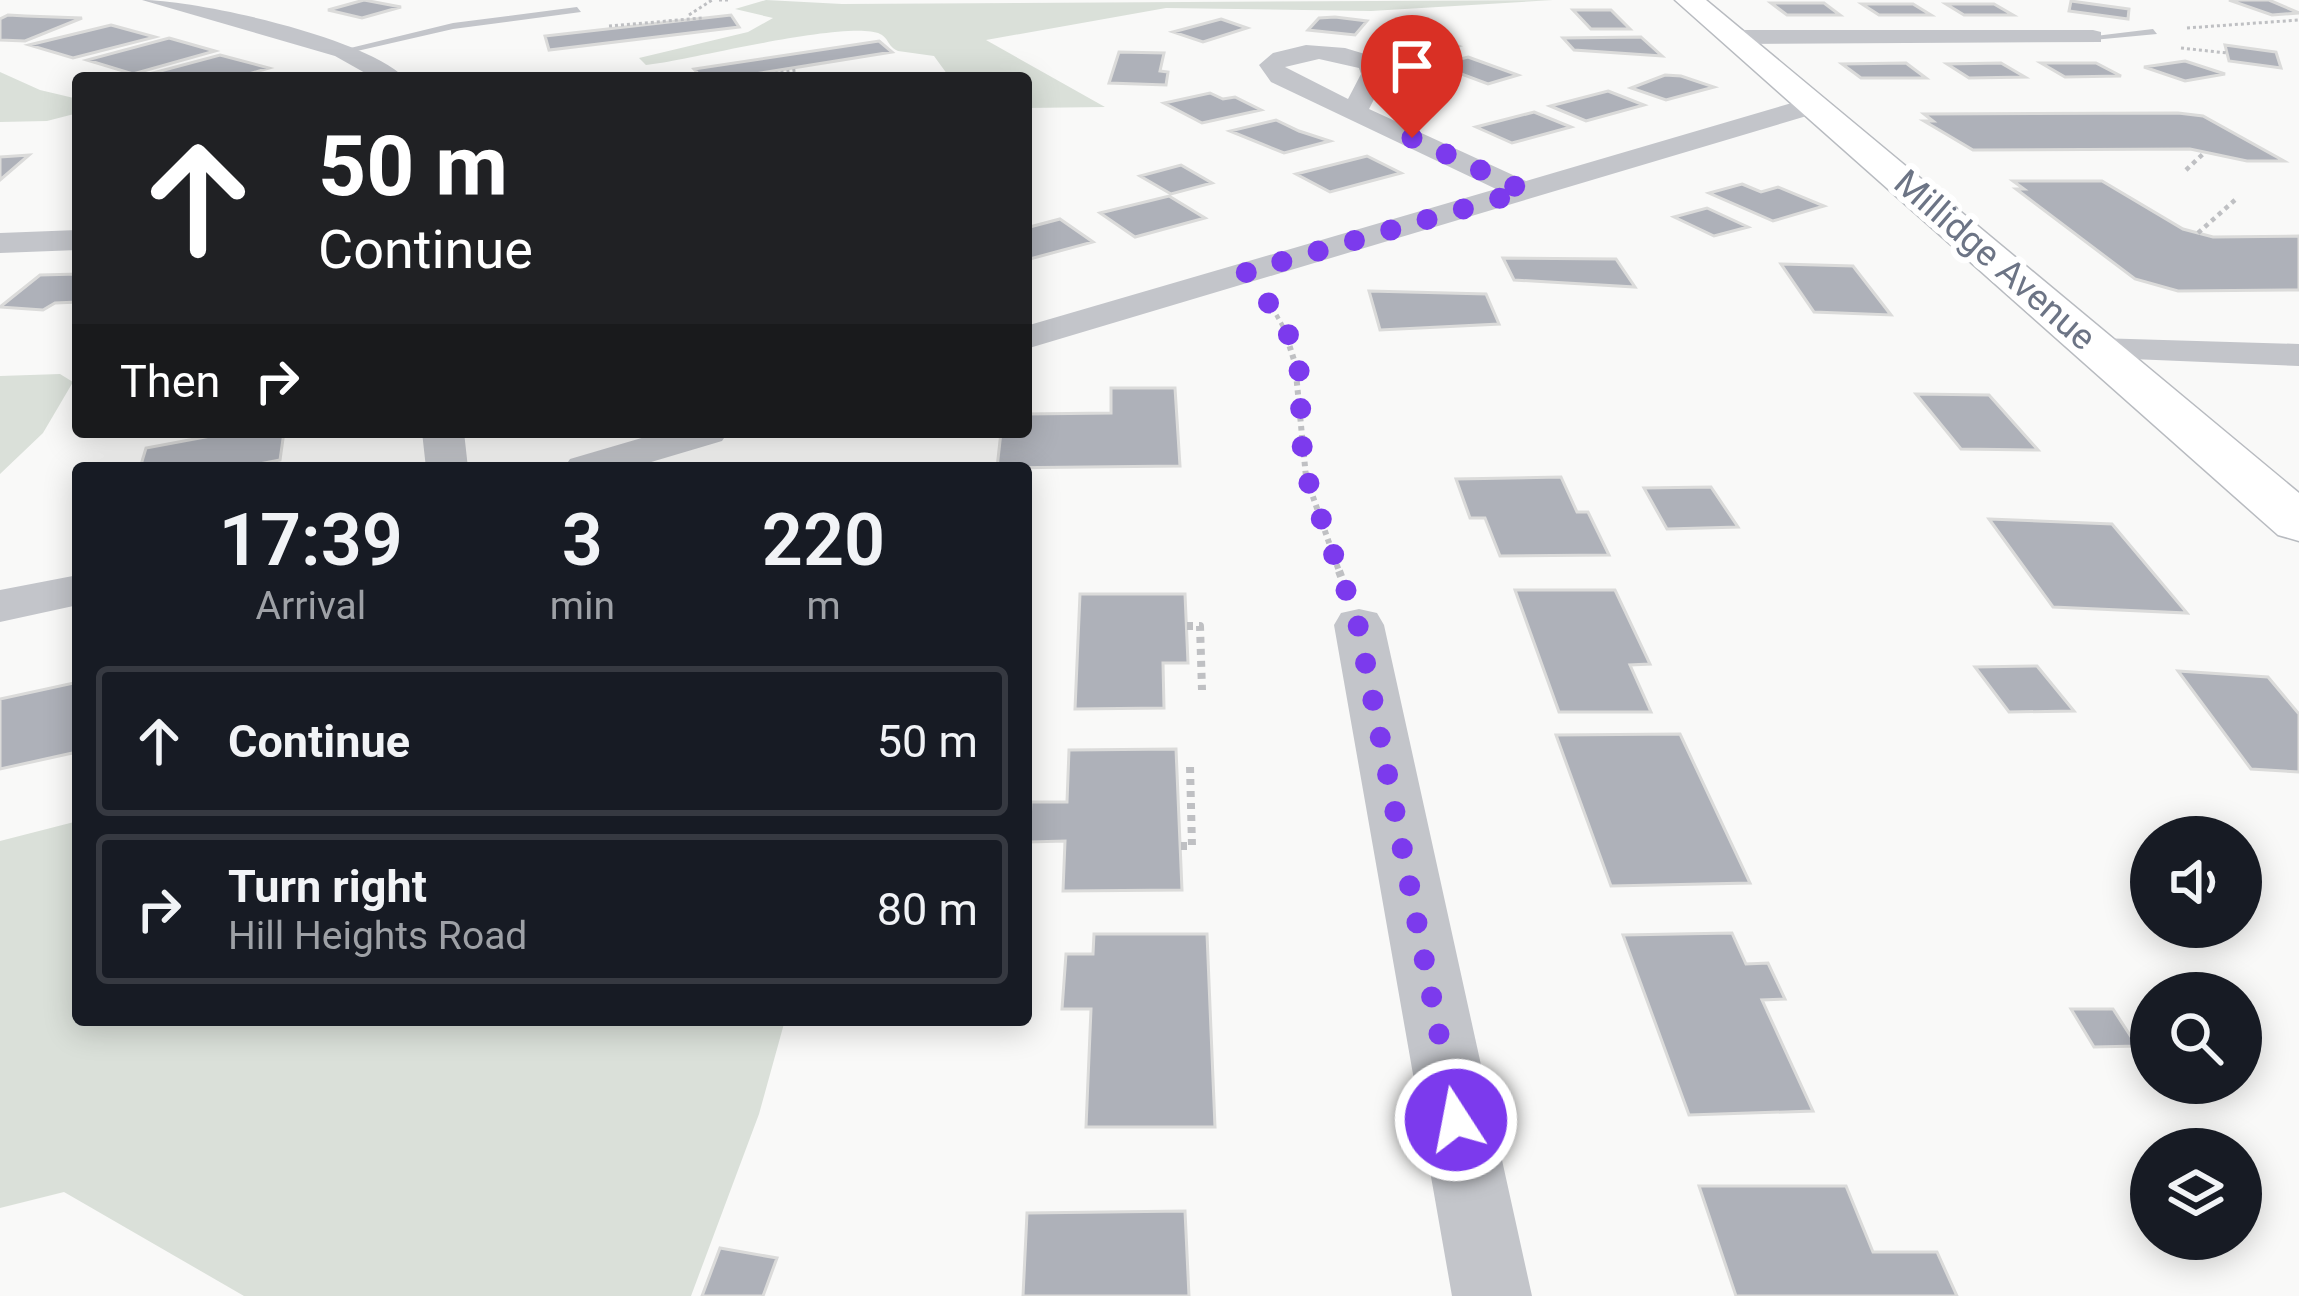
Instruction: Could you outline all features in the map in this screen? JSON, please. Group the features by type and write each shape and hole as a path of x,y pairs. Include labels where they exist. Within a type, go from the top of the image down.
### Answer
{"street":[{"path":"153,0 344,51 381,72"},
{"name":"Millidge Avenue","path":"1689,0 1890,167 2299,523"},
{"path":"1732,38 2093,37"},
{"path":"1032,336 1811,106"},
{"path":"1354,112 1525,191"},
{"path":"0,243 72,241"},
{"path":"2097,350 2299,356"},
{"path":"605,462 687,438"},
{"path":"0,606 72,591"},
{"path":"1358,625 1492,1296"}],"lane":[{"path":"344,51 453,26 577,10"},
{"path":"2093,37 2153,32"}],"path":[{"path":"686,19 712,0"},
{"path":"719,0 730,0"},
{"path":"608,26 702,18"},
{"path":"2153,32 2299,20"},
{"path":"2214,41 2217,52"},
{"path":"788,72 803,69"},
{"path":"2186,170 2204,153"},
{"path":"2198,233 2235,200"},
{"path":"1246,272 1286,327 1299,368 1303,466 1358,625"},
{"path":"1187,626 1200,626 1202,690"},
{"path":"1181,846 1192,846 1190,766"}],"shaded area":[{"path":"766,0 842,4 1553,0 1371,11 1166,8 986,40 1105,107 1032,108 1032,72 946,72 934,56 898,51 880,34 864,31 808,35 646,65 639,58 748,32 773,18 735,9"},
{"path":"0,72 72,98 72,115 47,121 0,122"},
{"path":"60,374 72,384 43,433 0,474 0,376"},
{"path":"72,823 72,1026 783,1026 759,1114 691,1296 244,1296 64,1192 0,1208 0,841"}],"building":[{"path":"364,0 401,7 362,18 328,10"},
{"path":"2229,0 2269,0 2299,13 2272,15"},
{"path":"2071,1 2129,9 2128,19 2069,11"},
{"path":"1771,3 1824,3 1840,15 1787,15"},
{"path":"1862,4 1913,4 1931,15 1879,15"},
{"path":"1946,4 1994,4 2013,15 1964,15"},
{"path":"1573,10 1611,10 1630,29 1591,29"},
{"path":"8,15 82,18 25,41 0,40 0,19"},
{"path":"731,15 739,27 549,50 545,36"},
{"path":"1319,18 1367,21 1355,35 1308,30"},
{"path":"1221,19 1247,28 1203,42 1173,32"},
{"path":"111,25 155,37 73,58 29,45"},
{"path":"1411,29 1458,46 1423,55 1376,37"},
{"path":"1641,37 1662,56 1574,50 1563,38"},
{"path":"169,38 215,51 140,72 87,60"},
{"path":"879,41 892,52 767,72 694,69"},
{"path":"2225,45 2276,52 2281,68 2229,61"},
{"path":"1119,52 1164,53 1160,71 1168,72 1166,85 1109,83"},
{"path":"220,55 269,68 256,72 157,72"},
{"path":"1468,57 1518,75 1488,84 1437,65"},
{"path":"2185,61 2225,74 2185,81 2144,67"},
{"path":"1906,63 1926,78 1861,78 1842,64"},
{"path":"2001,63 2025,77 1969,78 1947,64"},
{"path":"2041,63 2096,63 2121,76 2065,77"},
{"path":"1665,75 1714,87 1666,100 1631,88"},
{"path":"1608,91 1644,105 1586,121 1550,106"},
{"path":"1210,93 1223,99 1235,97 1261,110 1202,123 1164,103"},
{"path":"1534,112 1571,127 1512,143 1476,127"},
{"path":"1924,114 2203,116 2284,161 2247,161 2190,149 1973,150 1924,121 1933,121"},
{"path":"1276,120 1330,141 1284,153 1230,131"},
{"path":"29,155 0,180 0,157"},
{"path":"1367,156 1401,173 1330,192 1296,174"},
{"path":"1181,165 1212,183 1171,194 1140,176"},
{"path":"2013,181 2102,181 2183,229 2213,237 2299,236 2299,290 2178,291 2135,279 2016,189 2024,189"},
{"path":"1742,184 1761,192 1778,187 1824,206 1773,221 1709,193"},
{"path":"1169,196 1205,218 1135,237 1100,213"},
{"path":"1707,208 1748,227 1714,236 1674,217"},
{"path":"1060,219 1093,242 1032,258 1032,226"},
{"path":"1503,258 1616,259 1635,287 1514,280"},
{"path":"1781,264 1853,266 1891,315 1814,312"},
{"path":"72,274 72,302 55,303 43,310 0,307 40,275"},
{"path":"1369,291 1486,294 1499,324 1380,330"},
{"path":"1111,388 1175,388 1180,466 1032,468 1032,462 998,462 1000,438 1032,438 1032,414 1111,413"},
{"path":"1916,394 1989,395 2038,450 1961,449"},
{"path":"200,438 283,438 280,460 270,462 142,462 146,448"},
{"path":"1561,477 1577,512 1588,512 1609,555 1500,556 1485,518 1470,518 1456,479"},
{"path":"1711,487 1738,527 1667,529 1644,488"},
{"path":"1989,519 2112,524 2187,613 2053,607"},
{"path":"1515,590 1615,590 1650,664 1630,665 1651,712 1559,712"},
{"path":"1080,594 1185,594 1188,663 1163,663 1164,708 1075,709"},
{"path":"2037,666 2074,711 2009,712 1975,667"},
{"path":"2178,671 2268,677 2299,714 2299,772 2251,769"},
{"path":"72,683 72,753 0,769 0,699"},
{"path":"1680,734 1750,883 1611,886 1556,735"},
{"path":"1176,749 1182,890 1063,891 1065,841 1032,842 1032,802 1067,802 1069,750"},
{"path":"1732,933 1746,964 1768,963 1785,999 1762,1000 1813,1111 1689,1115 1623,935"},
{"path":"1094,934 1207,934 1215,1127 1086,1127 1091,1009 1062,1009 1066,954 1093,954"},
{"path":"2071,1009 2113,1009 2130,1035 2130,1046 2094,1047"},
{"path":"1699,1186 1846,1186 1873,1252 1937,1252 1957,1296 1736,1296"},
{"path":"1185,1211 1189,1296 1023,1296 1027,1213"},
{"path":"720,1248 777,1258 763,1296 702,1296"}],"route":[{"path":"1412,138 1525,191 1246,272 1286,327 1299,368 1303,466 1358,625 1456,1120"}]}
